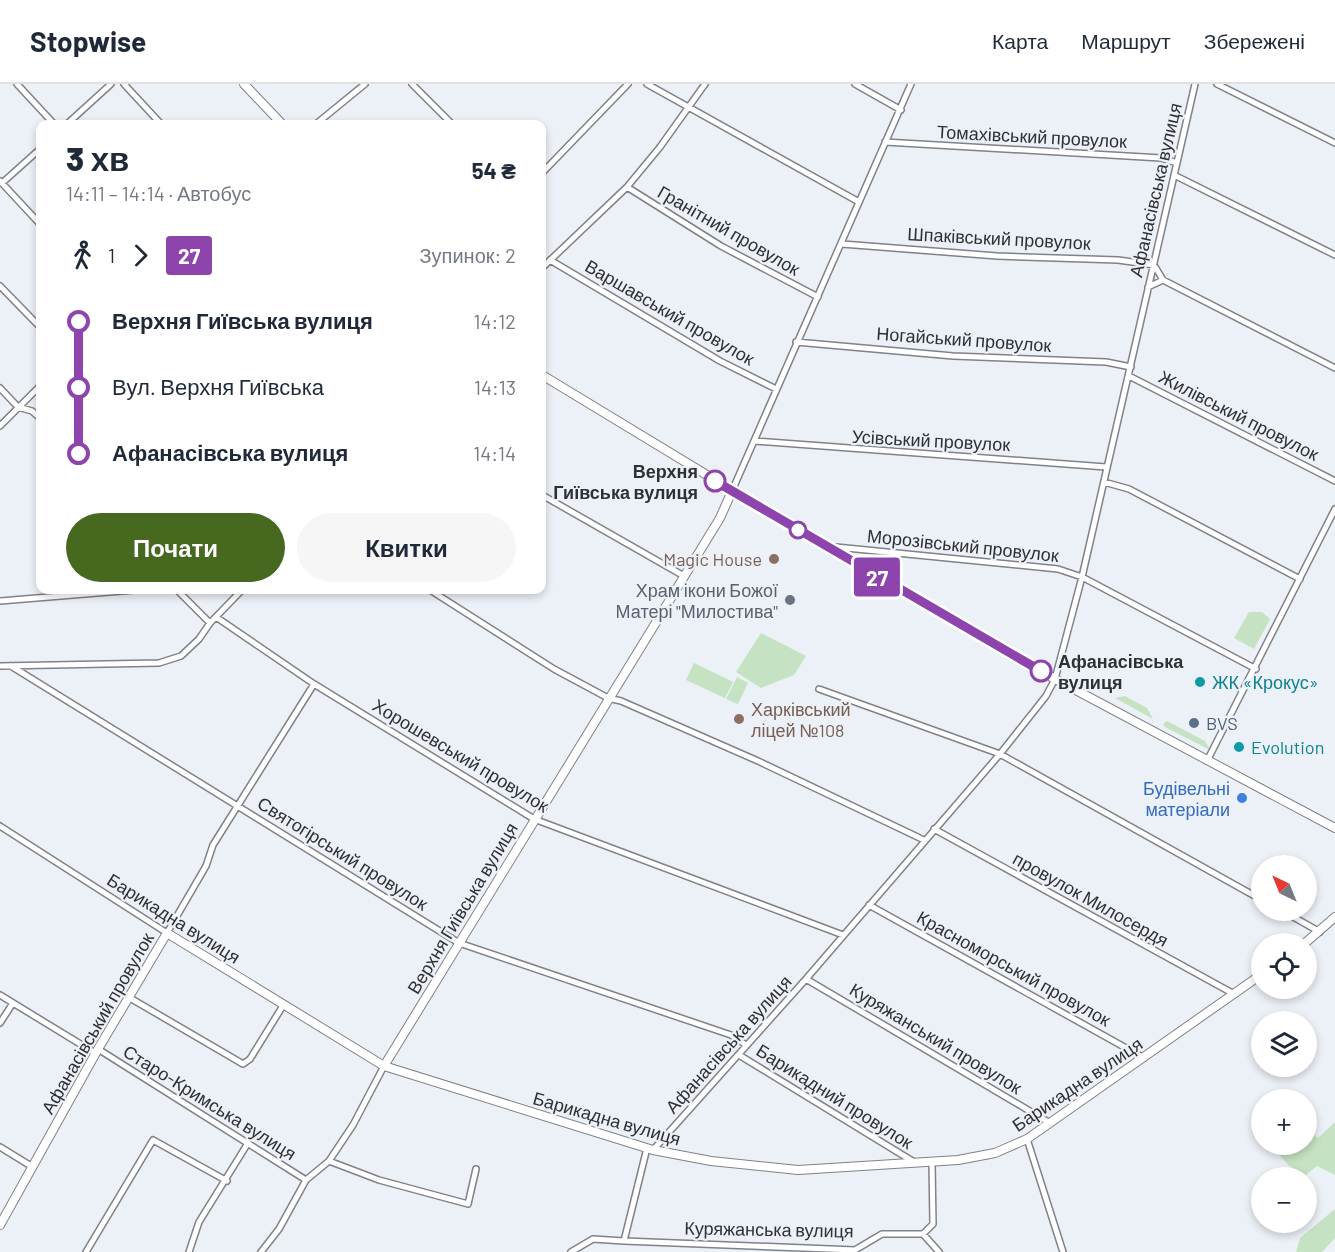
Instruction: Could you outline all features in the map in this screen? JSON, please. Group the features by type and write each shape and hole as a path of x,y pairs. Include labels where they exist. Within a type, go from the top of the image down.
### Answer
{"street":[{"path":"17,84 50,120"},
{"path":"71,120 111,84"},
{"path":"124,84 157,120"},
{"path":"244,84 278,120"},
{"path":"355,84 359,89"},
{"path":"321,120 365,84"},
{"path":"412,84 448,120"},
{"path":"546,169 628,84"},
{"path":"647,84 859,202"},
{"path":"546,264 627,187 690,107 705,84"},
{"path":"855,84 901,110"},
{"name":"Верхня Гиївська вулиця","path":"261,1252 279,1229 306,1180 329,1161 353,1125 384,1066 720,518 912,84"},
{"name":"Афанасівська вулиця","path":"624,1241 650,1149 739,1055 806,979 1000,754 1046,696 1055,680 1082,577 1195,84"},
{"path":"1217,84 1335,143"},
{"name":"Томахівський провулок","path":"885,142 1161,158 1177,163"},
{"path":"36,152 1,183 36,220"},
{"path":"1174,175 1335,255"},
{"name":"Гранітний провулок","path":"627,187 721,246 818,297"},
{"name":"Шпаківський провулок","path":"842,244 997,256 1118,260 1154,265"},
{"name":"Варшавський провулок","path":"550,260 710,356 776,389"},
{"path":"1154,265 1163,280 1335,368"},
{"path":"1148,287 1163,280"},
{"path":"0,286 36,323"},
{"name":"Ногайський провулок","path":"796,342 953,356 1106,362 1131,367"},
{"name":"Жилівський провулок","path":"1129,376 1335,481"},
{"path":"546,377 824,546 1055,680 1335,828"},
{"path":"0,388 18,407 36,414"},
{"path":"0,426 36,390"},
{"path":"30,396 32,411"},
{"name":"Усівський провулок","path":"754,441 1106,467"},
{"path":"1104,482 1130,489 1300,579"},
{"path":"546,497 684,576"},
{"path":"1207,761 1256,669 1335,509"},
{"name":"Морозівський провулок","path":"824,546 1058,569 1082,577 1256,669"},
{"path":"0,601 85,594"},
{"path":"181,594 210,623"},
{"path":"0,666 159,663 181,656 238,594"},
{"path":"436,594 554,669 608,698 621,701 758,761 924,840"},
{"name":"Хорошевський провулок","path":"216,617 314,684 534,819 843,935"},
{"name":"Святогірський провулок","path":"11,666 459,943 731,1035 746,1045"},
{"name":"Афанасівський провулок","path":"0,1225 96,1051 130,998 206,866 213,845 314,684"},
{"path":"819,689 1000,754 1251,894"},
{"name":"Барикадна вулиця","path":"0,826 384,1066 650,1149 711,1161 798,1170 932,1162 995,1153 1027,1139 1051,1124 1251,982"},
{"name":"провулок Милосердя","path":"934,829 1234,994"},
{"name":"Красноморський провулок","path":"869,905 1144,1058"},
{"path":"1317,934 1335,918"},
{"path":"1300,921 1320,932"},
{"name":"Куряжанський провулок","path":"806,979 1051,1124"},
{"name":"Старо-Кримська вулиця","path":"0,995 306,1180"},
{"path":"130,998 243,1064 250,1059 284,1004"},
{"path":"0,1023 13,1003"},
{"name":"Барикадний провулок","path":"739,1055 916,1163"},
{"path":"1027,1139 1063,1252"},
{"path":"86,1252 153,1140 227,1181"},
{"path":"189,1252 200,1222 248,1143"},
{"path":"0,1147 31,1166"},
{"path":"329,1161 379,1180 468,1204 476,1169"},
{"name":"Барикадний провулок","path":"923,1234 933,1224 932,1162"},
{"name":"Куряжанська вулиця","path":"624,1241 854,1251 882,1234 923,1234"},
{"path":"923,1234 939,1252"},
{"path":"572,1252 593,1239 624,1241"}],"green space":[{"path":"1249,612 1262,612 1270,619 1254,649 1234,638"},
{"path":"761,633 806,656 794,675 761,688 736,672"},
{"path":"694,663 733,682 725,698 686,680"},
{"path":"737,677 748,683 738,704 726,699"},
{"path":"1125,696 1147,708 1153,719 1115,698"},
{"path":"1167,721 1205,741 1210,750 1165,727 1163,724"},
{"path":"1335,1122 1335,1175 1317,1166 1292,1167 1280,1155 1317,1155 1318,1138"},
{"path":"1335,1209 1335,1238 1322,1252 1296,1252 1300,1238 1306,1233 1317,1233 1317,1224"}],"bus line":[{"name":"27","path":"715,481 1041,671"}],"place":[{"name":"Верхня Гиївська вулиця","path":"715,481"},
{"name":"Magic House","path":"774,559"},
{"name":"Храм ікони Божої Матері \"Милостива\"","path":"790,600"},
{"name":"Афанасівська вулиця","path":"1041,671"},
{"name":"ЖК «Крокус»","path":"1200,682"},
{"name":"Харківський ліцей №108","path":"739,719"},
{"name":"BVS","path":"1194,723"},
{"name":"Evolution","path":"1239,747"},
{"name":"Будівельні матеріали","path":"1242,798"}]}
